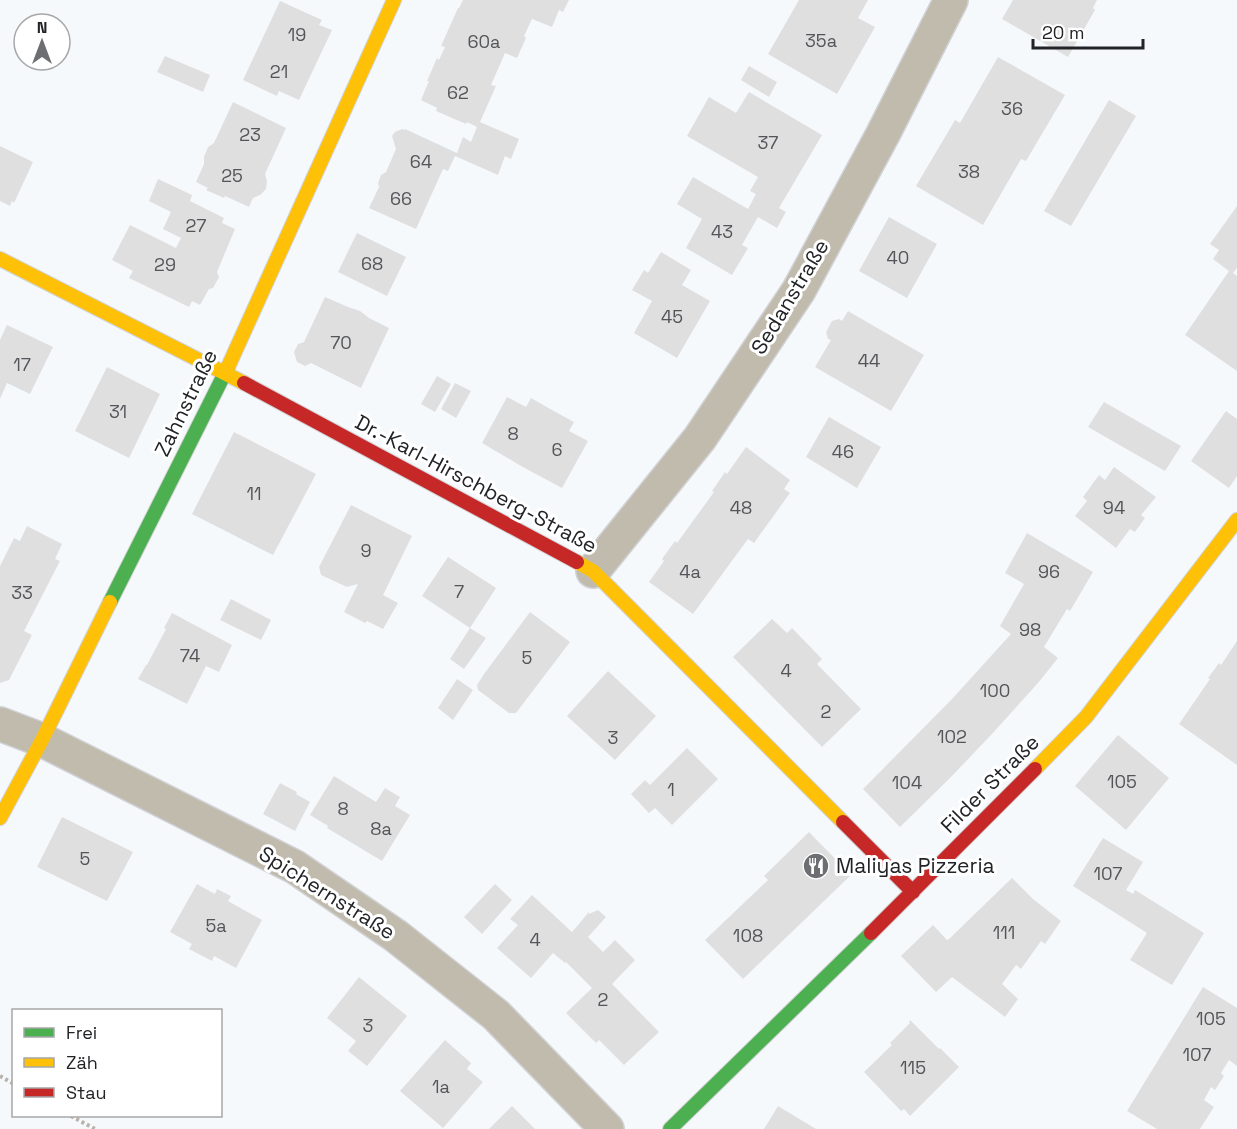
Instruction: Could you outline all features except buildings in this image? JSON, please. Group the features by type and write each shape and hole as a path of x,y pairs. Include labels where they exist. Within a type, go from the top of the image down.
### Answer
{"street":[{"name":"Zahnstraße","path":"0,818 42,740 225,373 394,0"},
{"name":"Sedanstraße","path":"593,571 700,438 799,290 883,134 951,0"},
{"name":"Dr.-Karl-Hirschberg-Straße","path":"0,259 225,373 593,571 913,892"},
{"name":"Filder Straße","path":"670,1129 913,892 1086,717 1237,520"},
{"name":"Spichernstraße","path":"0,724 42,740 295,867 396,936 496,1015 607,1129"}],"path":[{"path":"73,1117 96,1129"}],"traffic: fast":[{"path":"110,602 228,367"},
{"path":"670,1129 871,933"}],"traffic: slow":[{"path":"228,367 394,0"},
{"path":"0,259 244,383"},
{"path":"1035,769 1086,717 1237,520"},
{"path":"577,562 593,571 843,822"},
{"path":"0,818 42,740 110,602"}],"traffic: jam":[{"path":"244,383 577,562"},
{"path":"871,933 1035,769"},
{"path":"843,822 913,892"}],"place":[{"name":"Maliyas Pizzeria","path":"816,866"}]}
